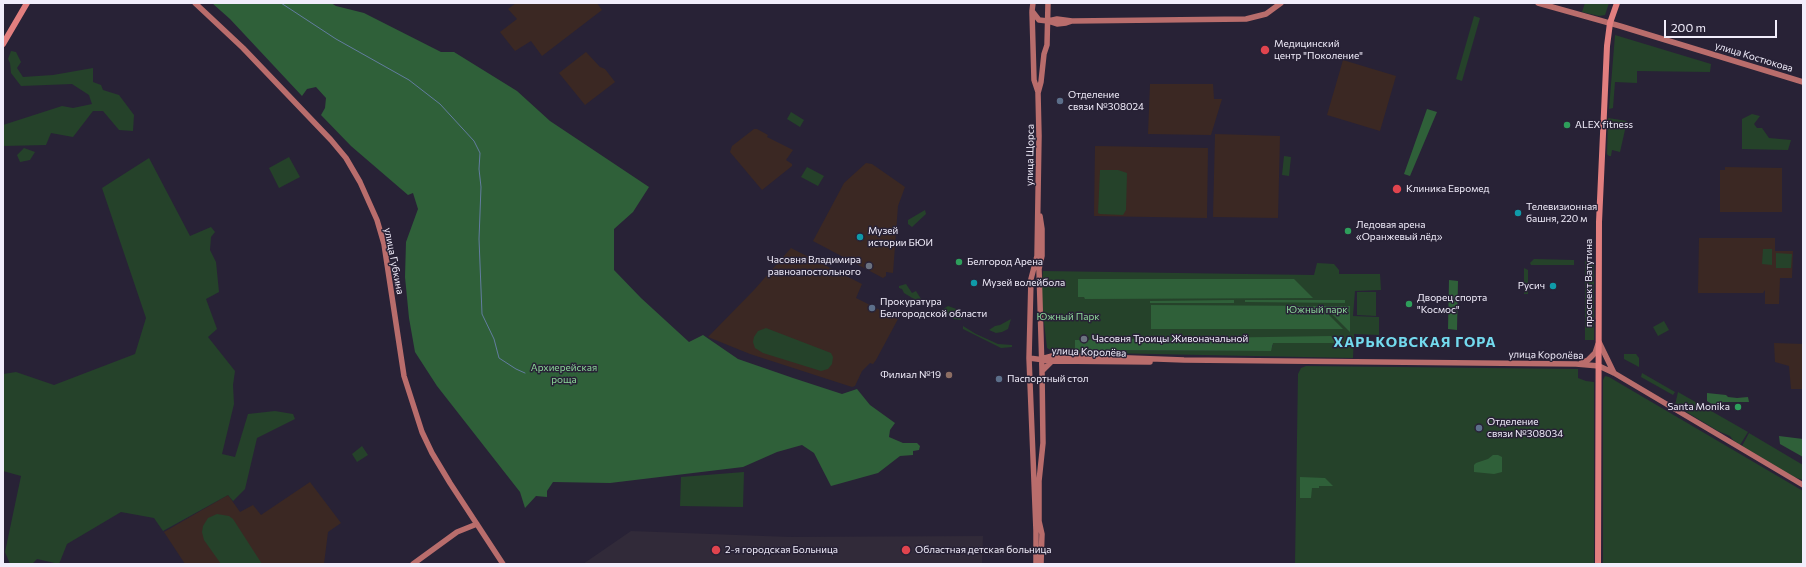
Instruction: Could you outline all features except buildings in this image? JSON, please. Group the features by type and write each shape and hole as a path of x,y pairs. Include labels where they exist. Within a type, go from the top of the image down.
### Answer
{"main road":[{"path":"18,18 22,3"},
{"path":"3,44 27,3"},
{"name":"улица Губкина","path":"195,3 243,48 331,140 346,158 360,182 377,220 384,244 401,360 411,402 422,432 432,453 503,564"},
{"path":"1033,3 1034,80 1038,93"},
{"name":"улица Щорса","path":"1037,520 1029,358 1031,278 1037,256 1040,114 1038,93 1042,82 1044,54 1047,45 1048,3"},
{"path":"1032,10 1038,20 1048,21 1057,19 1072,21 1246,18 1266,14 1281,3"},
{"name":"улица Костюкова","path":"1538,3 1610,23 1803,82"},
{"name":"проспект Ватутина","path":"1598,564 1600,222 1607,46 1610,23 1616,3"},
{"path":"1036,564 1038,481 1043,443 1040,269 1042,256 1042,229 1038,206"},
{"path":"1578,364 1586,362 1592,357 1599,342"},
{"path":"1599,342 1614,373"},
{"name":"улица Королёва","path":"1041,358 1052,356 1076,356 1184,360 1578,364 1599,366 1614,373 1803,485"},
{"path":"1029,358 1041,358"},
{"name":"улица Королёва","path":"1041,358 1052,361 1142,362 1184,360"},
{"path":"1042,371 1052,361"},
{"path":"1030,525 1037,520"},
{"path":"1037,520 1042,534 1041,564"},
{"path":"413,564 457,532 477,524"}],"shaded area":[{"path":"516,3 597,3 602,10 542,56 531,41 515,51 500,32 517,19 508,9"},
{"path":"586,52 600,67 605,69 615,82 585,105 559,73"},
{"path":"1343,60 1396,76 1380,131 1327,115"},
{"path":"1150,84 1213,84 1214,99 1222,99 1211,135 1148,134"},
{"path":"754,129 757,129 768,135 767,137 793,150 786,160 792,164 792,166 762,190 730,152 732,146"},
{"path":"1215,134 1280,136 1278,218 1213,217"},
{"path":"1095,146 1208,148 1207,218 1094,216"},
{"path":"866,163 872,164 905,187 898,206 893,273 886,272 886,276 883,278 813,241 844,183"},
{"path":"1725,167 1782,168 1782,212 1720,212 1720,170 1725,170"},
{"path":"1699,238 1775,238 1775,251 1793,251 1792,278 1780,278 1779,304 1765,304 1765,290 1763,293 1698,293"},
{"path":"791,248 862,284 856,298 898,319 876,360 873,364 870,363 862,371 855,386 852,387 750,354 708,337 754,290"},
{"path":"1774,343 1803,344 1803,389 1791,389 1789,366 1775,362"},
{"path":"310,482 341,523 328,532 324,564 185,564 164,532 228,495 240,512 253,505 261,515"},
{"name":"2-я городская Больница","path":"631,531 790,537 983,536 982,564 583,564"}],"green space":[{"name":"Архиерейская роща","path":"212,3 331,3 336,6 364,13 441,52 454,52 517,91 550,121 649,187 633,212 614,229 614,270 641,298 689,342 703,335 738,359 842,394 857,389 870,405 895,423 890,430 889,437 903,443 917,443 920,446 919,450 913,451 913,455 900,456 878,473 831,486 814,453 802,445 777,452 743,467 610,483 553,482 547,491 547,497 536,496 525,508 520,492 437,386 415,352 409,318 405,277 406,242 418,209 413,193 408,195 351,146 321,115 325,108 326,98 316,87 307,89 302,96 230,19"},
{"path":"1585,3 1609,3 1605,15 1599,16 1582,12"},
{"path":"1474,16 1480,18 1462,81 1456,79"},
{"path":"1615,35 1711,64 1710,72 1637,71 1637,83 1615,82 1613,108 1609,109"},
{"path":"11,51 16,52 21,62 17,68 23,77 53,75 93,68 93,82 101,85 103,90 119,95 134,115 133,131 119,130 103,111 93,111 73,137 51,133 46,145 3,146 3,125 62,106 73,108 92,104 89,95 72,84 21,86 11,73 8,59"},
{"path":"1427,109 1437,112 1410,176 1404,174"},
{"path":"791,112 804,120 800,127 787,119"},
{"path":"1752,114 1760,116 1754,124 1757,128 1762,128 1769,138 1791,140 1788,150 1742,149 1742,119"},
{"path":"1608,118 1627,121 1620,152 1612,150 1611,156 1607,154"},
{"path":"24,148 35,152 30,160 20,162 17,155"},
{"path":"1284,156 1291,157 1289,176 1282,175"},
{"path":"289,157 300,177 279,188 269,168"},
{"path":"149,158 190,236 211,227 215,232 211,237 210,250 216,262 219,292 206,299 217,329 208,337 235,371 233,385 234,404 222,454 235,457 248,414 275,411 293,414 295,419 257,438 245,489 233,501 228,495 163,531 154,518 121,512 67,544 59,564 37,559 32,564 10,564 5,552 21,476 3,471 3,374 16,372 54,385 135,354 146,318 102,188"},
{"path":"807,167 824,176 818,186 801,177"},
{"path":"1100,170 1118,170 1127,173 1126,210 1123,215 1098,213"},
{"path":"925,210 926,214 912,227 908,224 908,220"},
{"path":"1763,249 1772,249 1772,265 1762,264"},
{"path":"1776,253 1792,254 1791,268 1776,268"},
{"path":"1534,259 1574,260 1574,265 1531,265 1530,263"},
{"path":"1585,260 1592,261 1594,266 1594,340 1585,340"},
{"name":"Южный парк","path":"1317,263 1334,264 1339,270 1339,274 1380,274 1381,290 1355,291 1353,316 1379,317 1379,335 1354,334 1353,358 1054,352 1047,348 1041,297 1043,271 1314,275","holes":["1075,340 1273,345 1270,351 1075,350"]},
{"path":"1524,268 1528,270 1528,294 1524,294"},
{"path":"1078,279 1294,279 1313,298 1085,299 1084,297 1078,297"},
{"path":"1449,280 1458,281 1457,330 1448,329"},
{"path":"906,284 912,293 916,291 921,299 919,302 904,293 902,289 899,288 899,286"},
{"path":"1357,292 1376,292 1376,316 1357,315"},
{"path":"1234,300 1234,303 1150,303 1150,301"},
{"path":"1245,300 1345,300 1345,303 1245,302"},
{"path":"1151,305 1320,306 1343,329 1151,329"},
{"path":"948,306 959,310 962,313 961,320 954,319 940,311"},
{"path":"1323,306 1350,306 1350,332 1335,317"},
{"path":"1011,319 1008,329 1002,332 996,333 989,330 995,326"},
{"path":"1664,321 1669,330 1658,336 1653,327"},
{"path":"963,326 998,344 1012,345 1012,347 1001,348 963,329"},
{"path":"766,328 831,353 833,357 832,364 828,369 821,371 763,353 755,348 753,342 758,331"},
{"path":"1331,336 1337,343 1273,343 1271,351 1075,350 1075,340"},
{"path":"1624,354 1636,354 1639,358 1639,367 1624,359"},
{"path":"1306,366 1578,369 1578,378 1594,382 1594,564 1295,564 1298,374 1301,368"},
{"path":"1642,373 1675,392 1673,395 1641,377"},
{"path":"1605,376 1803,491 1803,564 1603,564 1603,380"},
{"path":"1678,392 1748,432 1740,445 1730,436 1718,431 1675,405"},
{"path":"1707,393 1737,398 1748,397 1749,402 1723,402 1718,408 1707,401"},
{"path":"1749,433 1803,465 1803,480 1794,477 1742,446"},
{"path":"1779,436 1803,439 1803,457 1780,444"},
{"path":"362,446 368,455 357,462 352,454"},
{"path":"1493,455 1502,457 1502,472 1494,474 1474,472 1474,465 1476,463 1488,459"},
{"path":"744,472 743,507 680,506 681,477"},
{"path":"1300,477 1325,478 1333,486 1319,486 1319,488 1312,488 1311,498 1300,498"},
{"path":"217,514 229,516 233,519 262,564 221,564 204,540 202,532 203,526 208,518"}],"waterway":[{"path":"281,3 336,39 409,80 440,104 474,141 480,153 479,169 481,187 479,239 482,314 494,339 499,358 525,373"}],"place":[{"name":"Медицинский центр \"Поколение\"","path":"1265,50"},
{"name":"Отделение связи №308024","path":"1060,101"},
{"name":"ALEX fitness","path":"1567,125"},
{"name":"Клиника Евромед","path":"1397,189"},
{"name":"Телевизионная башня, 220 м","path":"1518,213"},
{"name":"Ледовая арена «Оранжевый лёд»","path":"1348,231"},
{"name":"Музей истории БЮИ","path":"860,237"},
{"name":"Белгород Арена","path":"959,262"},
{"name":"Часовня Владимира равноапостольного","path":"869,266"},
{"name":"Музей волейбола","path":"974,283"},
{"name":"Русич","path":"1553,286"},
{"name":"Дворец спорта \"Космос\"","path":"1409,304"},
{"name":"Прокуратура Белгородской области","path":"872,308"},
{"name":"Часовня Троицы Живоначальной","path":"1084,339"},
{"name":"Филиал №19","path":"949,375"},
{"name":"Паспортный стол","path":"999,379"},
{"name":"Santa Monika","path":"1738,407"},
{"name":"Отделение связи №308034","path":"1479,428"},
{"name":"2-я городская Больница","path":"716,550"},
{"name":"Областная детская больница","path":"906,550"}],"district":[{"name":"ХАРЬКОВСКАЯ ГОРА","path":"1415,342"}],"park label":[{"name":"Южный Парк","path":"1068,317"}]}
